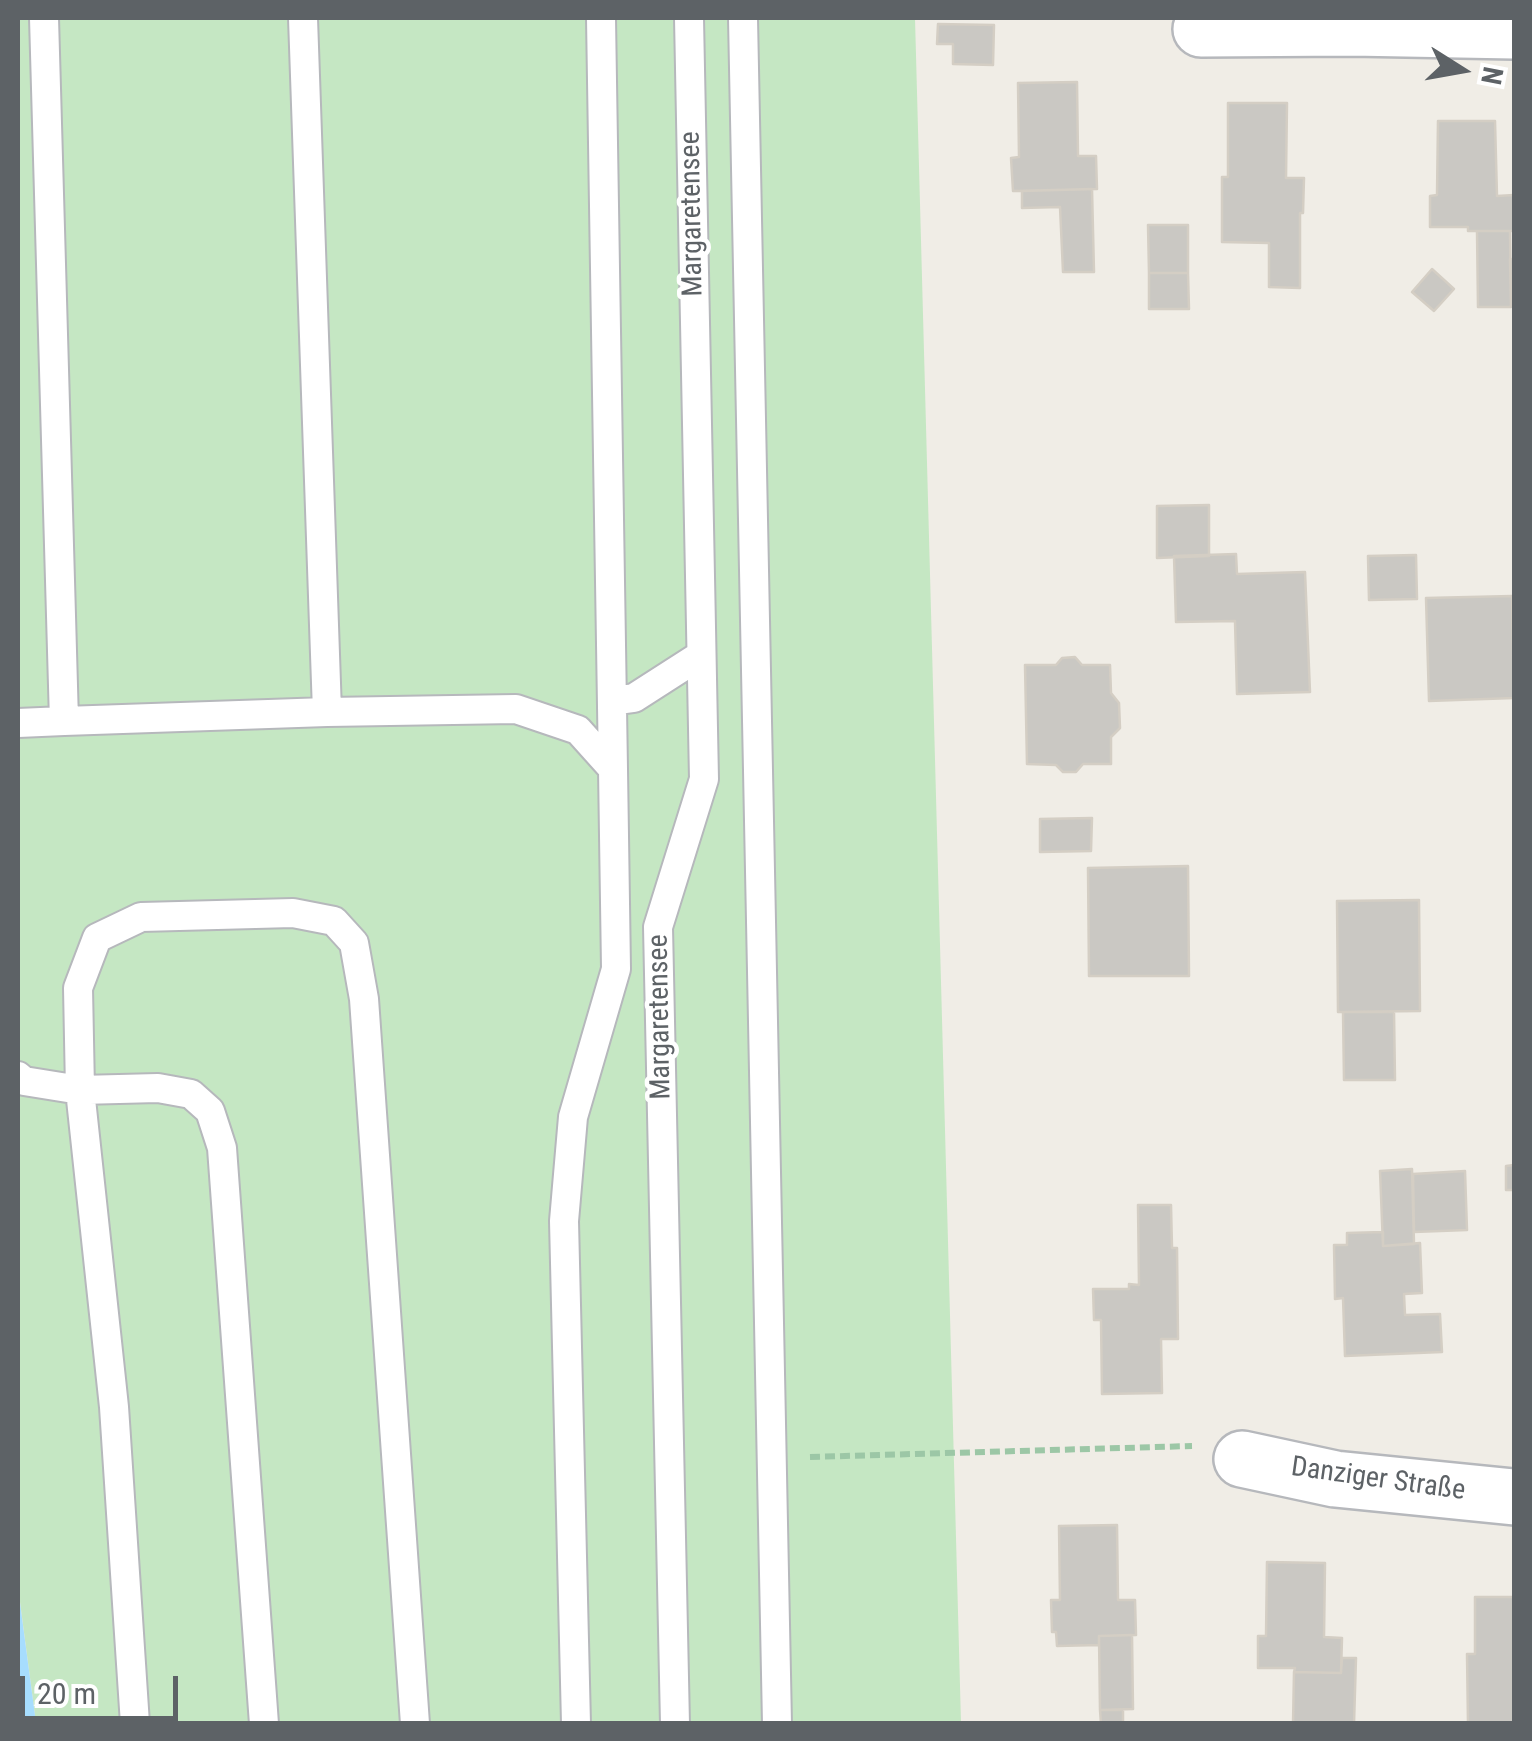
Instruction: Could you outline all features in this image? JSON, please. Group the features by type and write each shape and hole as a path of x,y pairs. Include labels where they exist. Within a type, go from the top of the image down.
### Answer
{"street":[{"path":"1202,29 1514,31"},
{"name":"Danziger Straße","path":"1242,1459 1335,1479 1514,1497"}],"lane":[{"path":"44,18 64,722"},
{"path":"303,18 327,712"},
{"path":"576,1724 564,1221 573,1116 616,970 601,18"},
{"name":"Margaretensee","path":"676,1724 658,927 704,779 689,18"},
{"name":"Margaretensee","path":"743,18 777,1724"},
{"path":"612,701 634,698 701,656"},
{"path":"18,723 516,709 578,730 613,769"},
{"path":"135,1724 114,1406 80,1090 78,988 97,938 141,917 292,912 334,921 354,943 364,999 414,1724"},
{"path":"616,970 639,951 658,927"},
{"path":"18,1076 80,1090 158,1088 192,1094 210,1111 222,1148 264,1724"}],"path":[{"path":"773,1458 1194,1446 1242,1459"}],"green space":[{"path":"18,18 915,18 961,1723 36,1723 18,1587"}],"water":[{"path":"18,1588 36,1723 18,1723"}],"building":[{"path":"938,24 994,25 993,65 953,64 953,44 937,44"},
{"path":"1077,82 1078,156 1096,156 1097,189 1013,191 1011,158 1019,157 1018,83"},
{"path":"1228,103 1287,103 1286,178 1304,178 1300,288 1269,287 1269,243 1222,242 1222,177 1228,177"},
{"path":"1438,121 1495,121 1497,196 1514,195 1514,231 1430,227 1430,196 1437,195"},
{"path":"1092,189 1094,272 1063,272 1060,207 1022,208 1022,191"},
{"path":"1148,225 1188,225 1188,273 1149,273"},
{"path":"1477,231 1510,231 1511,307 1478,307"},
{"path":"1510,259 1514,259 1514,306 1511,306"},
{"path":"1432,269 1454,289 1434,311 1412,292"},
{"path":"1149,273 1188,273 1189,309 1149,309"},
{"path":"1209,505 1209,556 1157,558 1157,506"},
{"path":"1236,554 1237,574 1305,572 1310,692 1237,694 1235,621 1176,622 1174,556"},
{"path":"1416,555 1417,599 1369,600 1368,556"},
{"path":"1512,596 1514,698 1429,701 1426,598"},
{"path":"1075,657 1082,665 1110,665 1111,693 1119,703 1120,728 1111,737 1111,764 1083,764 1076,772 1063,772 1056,765 1027,764 1025,665 1056,665 1062,658"},
{"path":"1092,818 1091,851 1040,852 1040,819"},
{"path":"1188,866 1189,976 1089,976 1088,868"},
{"path":"1419,900 1420,1011 1338,1012 1337,901"},
{"path":"1343,1012 1394,1012 1395,1080 1344,1080"},
{"path":"1514,1165 1514,1190 1506,1190 1506,1166"},
{"path":"1412,1169 1414,1244 1383,1246 1380,1171"},
{"path":"1465,1171 1467,1230 1414,1232 1413,1174"},
{"path":"1138,1205 1171,1205 1172,1248 1177,1248 1178,1339 1161,1339 1162,1393 1102,1394 1101,1320 1094,1320 1093,1289 1129,1289 1129,1284 1139,1285"},
{"path":"1383,1232 1383,1246 1420,1243 1422,1293 1404,1294 1405,1315 1440,1314 1442,1352 1345,1356 1343,1298 1335,1299 1334,1245 1347,1245 1347,1233"},
{"path":"1117,1525 1118,1600 1135,1600 1136,1635 1099,1636 1099,1645 1057,1646 1056,1632 1052,1632 1051,1600 1060,1600 1059,1526"},
{"path":"1267,1562 1325,1563 1324,1637 1342,1638 1341,1673 1258,1668 1258,1636 1266,1636"},
{"path":"1475,1597 1514,1597 1514,1724 1468,1724 1467,1654 1475,1654"},
{"path":"1132,1635 1133,1709 1100,1710 1099,1636"},
{"path":"1342,1658 1356,1658 1354,1724 1293,1724 1294,1672 1341,1673"},
{"path":"1100,1710 1123,1710 1123,1724 1101,1724"}]}
